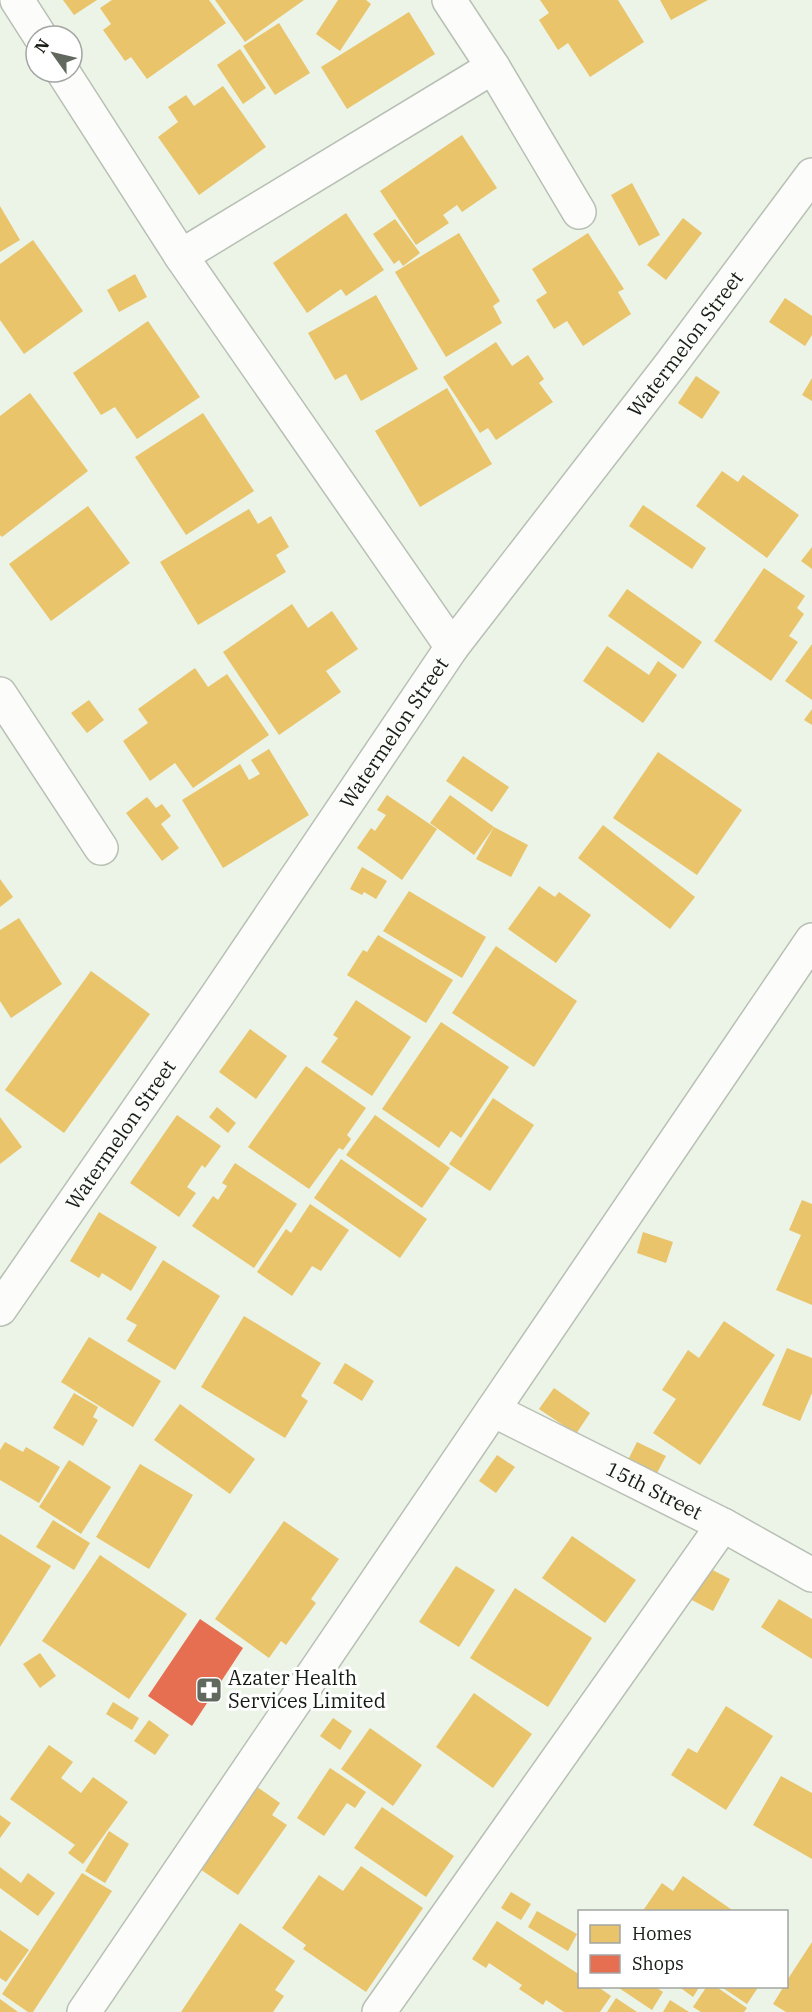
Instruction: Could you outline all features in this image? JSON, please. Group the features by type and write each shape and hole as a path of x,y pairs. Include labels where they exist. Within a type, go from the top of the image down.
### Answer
{"street":[{"path":"17,0 32,24"},
{"path":"449,0 493,67 579,213"},
{"path":"181,256 493,67"},
{"path":"71,84 181,256 452,646"},
{"name":"Watermelon Street","path":"0,1310 452,646 670,364 812,175"},
{"path":"0,694 101,848"},
{"path":"84,2012 812,940"},
{"name":"15th Street","path":"493,1410 723,1525 812,1575"},
{"path":"379,2012 723,1525"}],"building: Homes":[{"path":"63,0 97,0 74,15"},
{"path":"112,0 209,0 226,23 147,79 131,57 125,61 103,30 111,24 100,8"},
{"path":"215,0 304,0 245,42"},
{"path":"338,0 366,0 371,4 340,51 316,34"},
{"path":"540,0 618,0 644,42 590,77 568,43 558,50 539,20 549,13"},
{"path":"660,0 708,0 671,20"},
{"path":"409,12 435,54 347,109 321,67"},
{"path":"279,23 310,73 275,95 243,46"},
{"path":"240,49 266,88 243,104 217,65"},
{"path":"223,86 266,147 199,195 158,137 178,122 168,107 186,95 194,106"},
{"path":"462,135 497,188 462,212 457,205 443,215 449,223 416,245 380,191"},
{"path":"632,183 660,235 639,246 611,195"},
{"path":"0,206 20,240 0,252"},
{"path":"346,213 384,270 346,296 341,289 307,313 273,263"},
{"path":"683,218 702,233 666,280 647,265"},
{"path":"395,219 420,253 403,266 399,260 394,264 373,234"},
{"path":"459,233 500,301 493,306 502,323 446,357 395,272"},
{"path":"588,233 624,289 618,292 631,314 583,346 567,321 554,329 536,300 547,293 532,269"},
{"path":"33,240 83,311 24,354 0,320 0,264"},
{"path":"135,274 147,297 119,312 107,290"},
{"path":"376,295 418,369 361,401 346,374 335,380 308,333"},
{"path":"785,298 812,316 812,335 805,346 769,322"},
{"path":"148,321 200,397 137,439 115,407 101,415 73,373"},
{"path":"496,342 512,366 528,355 544,379 539,383 553,402 496,440 488,428 480,433 443,377"},
{"path":"696,376 720,392 702,419 678,403"},
{"path":"812,378 812,401 802,395"},
{"path":"447,388 492,464 420,507 375,431"},
{"path":"30,393 88,471 2,537 0,535 0,416"},
{"path":"203,413 254,491 186,535 135,457"},
{"path":"722,471 738,482 743,475 799,515 767,558 696,506"},
{"path":"643,505 706,548 692,569 629,526"},
{"path":"88,506 130,563 51,621 9,564"},
{"path":"249,509 258,524 271,516 289,547 276,555 286,572 198,625 160,562"},
{"path":"812,547 812,569 801,561"},
{"path":"764,568 805,596 797,608 804,614 789,636 798,642 771,681 714,641"},
{"path":"627,589 702,642 683,669 608,616"},
{"path":"292,604 308,628 332,611 358,649 326,671 341,692 279,735 223,652"},
{"path":"812,644 812,700 785,681"},
{"path":"607,646 649,675 658,661 677,675 643,723 583,681"},
{"path":"195,668 208,687 227,674 269,735 193,788 175,763 150,781 123,741 148,723 138,709"},
{"path":"89,700 104,720 87,733 71,713"},
{"path":"812,709 812,725 804,720"},
{"path":"269,749 309,815 223,868 182,800 240,764 249,780 260,774 251,760"},
{"path":"658,752 742,810 697,875 613,818"},
{"path":"463,756 509,787 492,812 446,781"},
{"path":"387,795 437,829 402,880 357,848 371,828 375,831 386,815 377,810"},
{"path":"450,795 494,827 474,855 430,823"},
{"path":"147,797 156,808 162,804 171,816 161,824 179,848 162,861 126,813"},
{"path":"603,825 695,897 670,929 578,858"},
{"path":"494,827 528,845 511,877 476,859"},
{"path":"362,867 387,881 376,899 364,892 362,895 350,889"},
{"path":"0,879 13,897 0,907"},
{"path":"539,886 555,897 559,892 591,915 556,963 508,929"},
{"path":"409,891 486,937 462,978 383,931"},
{"path":"19,918 62,984 11,1018 0,1001 0,930"},
{"path":"378,935 453,980 426,1023 347,975 363,950 367,952"},
{"path":"496,946 577,1001 534,1067 452,1013"},
{"path":"91,971 150,1014 64,1133 5,1090"},
{"path":"356,1000 411,1037 372,1096 321,1062 338,1038 333,1035"},
{"path":"441,1022 509,1067 461,1138 451,1131 439,1148 382,1109"},
{"path":"250,1029 287,1056 256,1099 219,1072"},
{"path":"306,1066 366,1108 347,1135 351,1139 343,1150 339,1148 309,1189 248,1147"},
{"path":"493,1098 534,1125 490,1191 449,1164"},
{"path":"217,1107 236,1123 228,1133 209,1117"},
{"path":"177,1115 221,1146 205,1168 202,1165 187,1187 196,1193 179,1217 130,1183"},
{"path":"375,1115 450,1168 422,1208 346,1155"},
{"path":"0,1117 22,1147 0,1164"},
{"path":"341,1159 427,1219 400,1258 314,1198"},
{"path":"235,1163 297,1204 254,1268 192,1226 213,1196 218,1200 227,1186 222,1183"},
{"path":"802,1200 812,1204 812,1305 776,1290 801,1235 789,1230"},
{"path":"310,1204 349,1230 321,1271 312,1266 292,1296 257,1272 286,1229 291,1233"},
{"path":"99,1212 157,1247 131,1291 102,1273 99,1278 70,1261"},
{"path":"643,1232 673,1242 666,1263 637,1253"},
{"path":"163,1260 220,1296 175,1370 127,1341 137,1325 126,1319"},
{"path":"244,1316 321,1363 301,1396 308,1401 285,1438 201,1387"},
{"path":"724,1321 775,1355 700,1465 653,1433 676,1399 662,1390 688,1350 699,1358"},
{"path":"89,1337 161,1381 133,1427 61,1382"},
{"path":"787,1348 812,1358 812,1393 800,1421 762,1405"},
{"path":"345,1363 374,1381 362,1401 333,1383"},
{"path":"554,1388 590,1413 576,1434 539,1409"},
{"path":"74,1393 98,1407 93,1417 98,1420 83,1446 53,1428"},
{"path":"180,1404 255,1459 230,1494 154,1440"},
{"path":"5,1442 23,1452 26,1447 60,1467 39,1503 0,1480 0,1450"},
{"path":"637,1442 666,1456 656,1475 628,1460"},
{"path":"497,1455 515,1467 496,1493 479,1481"},
{"path":"69,1460 111,1487 81,1534 39,1507"},
{"path":"140,1464 193,1495 149,1569 96,1537"},
{"path":"53,1520 90,1543 74,1570 36,1547"},
{"path":"284,1521 339,1559 311,1599 316,1603 286,1645 281,1641 269,1658 215,1619"},
{"path":"0,1534 51,1566 0,1647"},
{"path":"572,1536 636,1580 605,1623 542,1578"},
{"path":"100,1555 187,1614 129,1699 42,1641"},
{"path":"701,1564 730,1579 713,1611 684,1596"},
{"path":"456,1566 495,1590 459,1647 419,1622"},
{"path":"515,1588 592,1638 548,1707 470,1658"},
{"path":"779,1599 812,1619 812,1659 761,1627"},
{"path":"40,1653 56,1676 40,1688 23,1664"},
{"path":"474,1693 532,1734 493,1788 436,1747"},
{"path":"113,1702 139,1718 132,1730 106,1714"},
{"path":"726,1706 773,1736 726,1810 671,1775 688,1748 697,1753"},
{"path":"333,1718 352,1731 340,1750 320,1736"},
{"path":"149,1720 169,1735 155,1755 134,1741"},
{"path":"370,1728 422,1765 393,1806 341,1769"},
{"path":"49,1745 73,1762 61,1778 81,1793 93,1777 128,1802 83,1864 68,1853 75,1845 10,1799"},
{"path":"330,1768 366,1792 355,1808 347,1803 324,1836 297,1818"},
{"path":"781,1776 812,1793 812,1859 753,1825"},
{"path":"250,1782 280,1803 272,1815 287,1825 238,1895 194,1865"},
{"path":"382,1807 454,1856 426,1897 354,1848"},
{"path":"0,1815 11,1823 0,1838"},
{"path":"109,1831 129,1844 105,1883 85,1871"},
{"path":"361,1866 423,1908 366,1992 303,1949 306,1945 282,1928 319,1875 343,1891"},
{"path":"0,1867 21,1883 28,1873 55,1893 38,1916 0,1888"},
{"path":"82,1873 112,1891 33,2012 28,2012 2,1994"},
{"path":"683,1876 732,1910 643,1910 662,1883 673,1891"},
{"path":"511,1892 531,1904 521,1920 501,1908"},
{"path":"537,1911 577,1934 568,1951 528,1927"},
{"path":"497,1921 578,1974 578,1988 600,1988 611,1996 600,2012 564,2012 546,2000 543,2005 519,1989 522,1985 489,1963 486,1968 472,1959"},
{"path":"240,1923 295,1961 275,1990 284,1996 273,2012 181,2012"},
{"path":"0,1930 29,1950 6,1982 0,1978"},
{"path":"812,1942 812,2012 786,2012 773,2004 783,1988 788,1988 788,1979"},
{"path":"619,1988 657,1988 663,1992 652,2010"},
{"path":"681,1988 699,1988 693,1997"},
{"path":"706,1988 718,1988 747,2008 744,2012 701,2012 693,2007"},
{"path":"723,1988 758,1988 747,2004"},
{"path":"616,1998 637,2012 607,2012"},
{"path":"0,1999 18,2012 0,2012"},
{"path":"670,2000 689,2012 663,2012"}],"building: Shops":[{"path":"200,1619 243,1648 192,1726 148,1696"}],"place":[{"name":"Azater Health Services Limited","path":"209,1690"}]}
